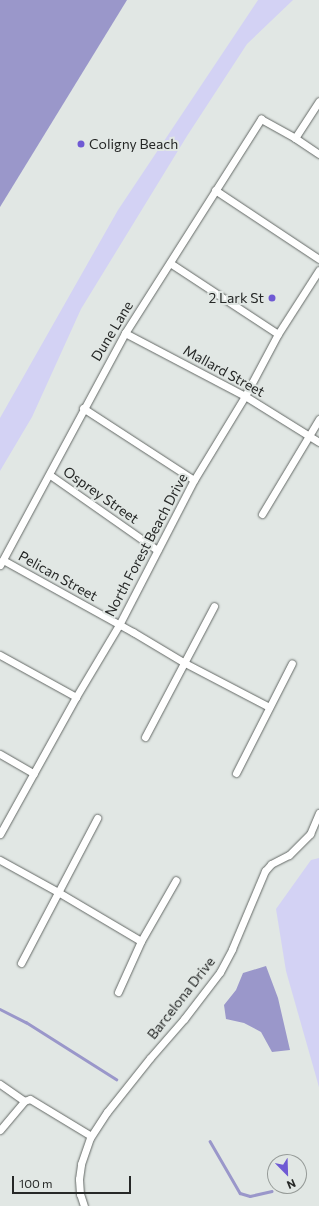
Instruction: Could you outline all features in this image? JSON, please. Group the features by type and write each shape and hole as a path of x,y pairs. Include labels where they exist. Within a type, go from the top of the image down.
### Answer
{"street":[{"path":"319,101 295,138 319,154"},
{"name":"Dune Lane","path":"2,563 50,474 83,408 125,333 170,263 214,190 261,118 295,138"},
{"path":"214,190 319,259"},
{"path":"170,263 278,334"},
{"name":"North Forest Beach Drive","path":"0,834 76,697 119,625 194,480 245,396 278,334 319,270"},
{"name":"Mallard Street","path":"125,333 245,396 319,442"},
{"path":"83,408 194,480"},
{"path":"262,514 319,419"},
{"name":"Osprey Street","path":"50,474 157,550"},
{"name":"Pelican Street","path":"2,563 119,625 183,662 269,707"},
{"path":"145,737 153,725 183,662 214,606"},
{"path":"0,655 76,697"},
{"path":"236,773 292,663"},
{"path":"0,754 34,774"},
{"name":"Barcelona Drive","path":"84,1206 80,1194 79,1179 81,1164 91,1136 107,1112 150,1058 184,1019 220,972 232,949 265,871 271,864 289,855 310,834 319,813"},
{"path":"21,964 97,818"},
{"path":"0,860 141,941"},
{"path":"118,992 141,941 176,880"},
{"path":"0,1084 24,1101"},
{"path":"0,1130 24,1101 30,1099 91,1136"}],"shaded area":[{"path":"0,0 127,0 0,207"},
{"path":"258,0 293,0 247,44 187,136 81,309 32,417 0,471 0,418 118,210"},
{"path":"319,858 319,1087 286,971 276,909 311,860"},
{"path":"266,966 278,998 290,1050 272,1052 261,1032 244,1023 226,1019 224,1005 236,990 243,973"}],"waterway":[{"path":"0,1009 26,1022 116,1079"},
{"path":"210,1141 240,1193 250,1196 267,1192"}],"place":[{"name":"Coligny Beach","path":"81,144"},
{"name":"2 Lark St","path":"272,298"}]}
